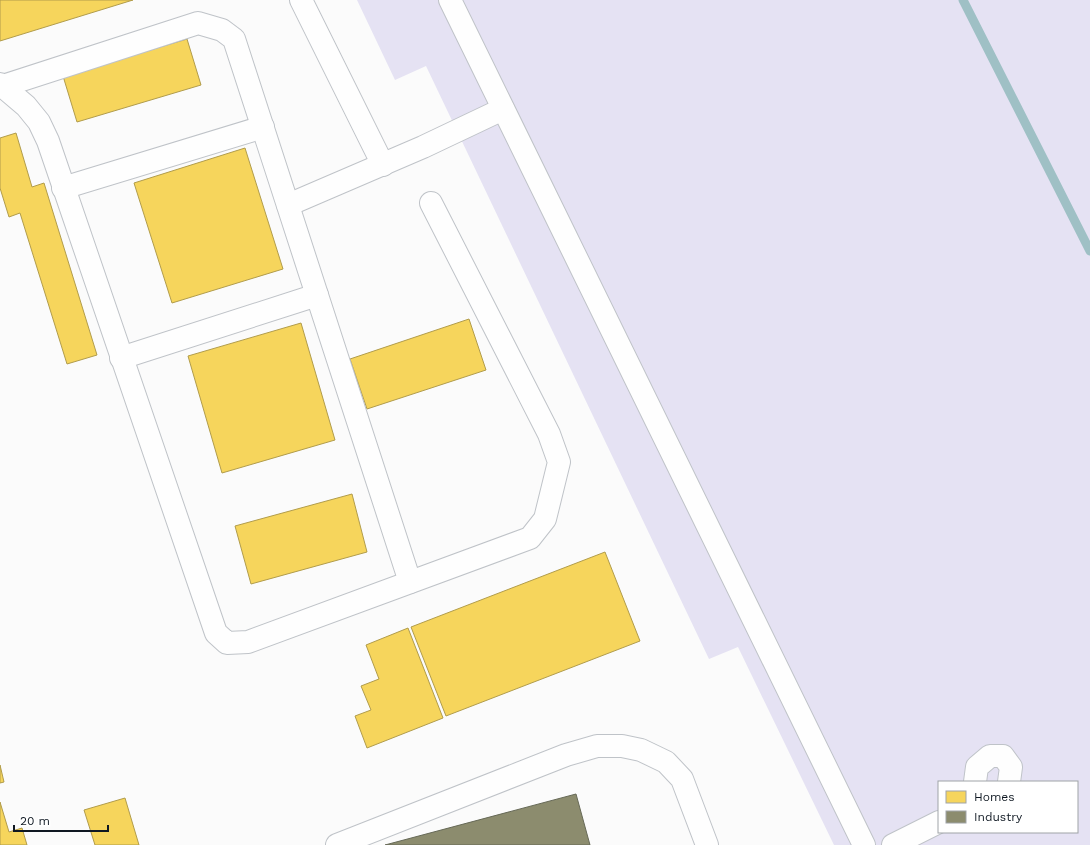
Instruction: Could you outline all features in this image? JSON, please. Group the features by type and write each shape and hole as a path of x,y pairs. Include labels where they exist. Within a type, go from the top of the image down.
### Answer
{"street":[{"path":"301,0 383,165"},
{"path":"450,0 864,845"},
{"path":"2,85 198,23 222,30 234,39 410,582"},
{"path":"2,85 26,106 40,122 48,141 216,633 227,643 248,642 530,538 545,519 559,462 549,434 431,203"},
{"path":"288,205 383,165 503,109"},
{"path":"63,188 263,127"},
{"path":"121,358 317,295"},
{"path":"337,845 566,755 597,746 622,746 641,750 666,762 682,779 707,845"},
{"path":"976,781 977,767 990,756 1003,756 1011,767 1009,781"},
{"path":"894,845 938,823"}],"shaded area":[{"path":"357,0 1090,0 1090,845 834,845 738,647 709,659 426,66 395,80"}],"building: Homes":[{"path":"0,0 133,0 0,41"},
{"path":"187,39 201,85 77,122 63,76"},
{"path":"16,133 32,187 44,183 97,355 67,364 20,213 9,217 0,188 0,138"},
{"path":"245,148 283,269 172,303 134,183"},
{"path":"469,319 486,370 367,409 350,359"},
{"path":"301,323 335,440 222,473 188,356"},
{"path":"352,494 367,552 251,584 235,526"},
{"path":"605,552 640,641 446,716 411,627"},
{"path":"408,628 443,718 367,748 355,716 371,710 361,686 379,679 366,645"},
{"path":"0,765 4,782 0,783"},
{"path":"125,798 139,845 95,845 84,810"},
{"path":"0,802 9,832 22,828 27,845 0,845"}],"building: Industry":[{"path":"576,794 590,845 385,845"}],"waterway":[{"path":"963,0 1090,251"}]}
